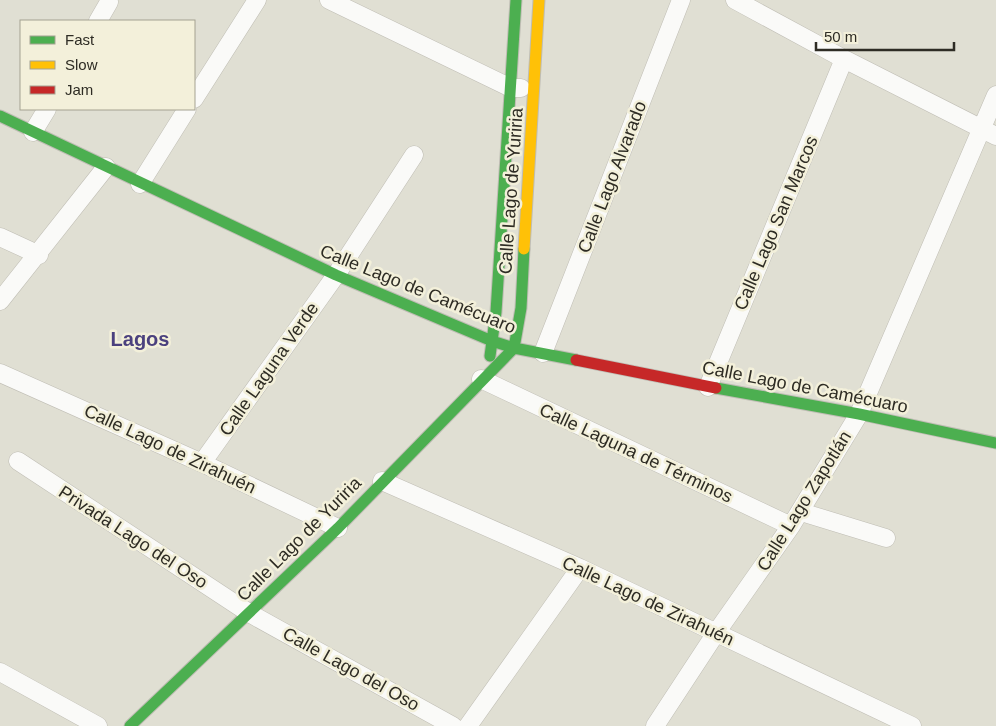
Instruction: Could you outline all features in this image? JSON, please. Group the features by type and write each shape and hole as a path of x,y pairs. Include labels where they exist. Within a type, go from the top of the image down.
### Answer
{"street":[{"path":"195,97 257,0"},
{"path":"329,0 511,88 535,89"},
{"name":"Calle Lago de Yuriria","path":"485,376 496,312 516,0"},
{"name":"Calle Lago de Yuriria","path":"130,726 338,528 514,348 521,308 539,0"},
{"name":"Calle Lago Alvarado","path":"544,354 681,0"},
{"path":"735,0 844,59 989,132"},
{"path":"99,20 109,2"},
{"name":"Calle Lago San Marcos","path":"708,387 844,59"},
{"name":"Calle Lago Zapotlán","path":"655,726 716,633 796,519 859,414 989,132 996,95"},
{"path":"34,132 46,110"},
{"path":"140,184 187,110"},
{"name":"Calle Lago de Camécuaro","path":"0,116 140,184 336,275 492,341 514,348 708,387 859,414 996,443"},
{"name":"Calle Laguna Verde","path":"202,463 336,275 414,154"},
{"path":"0,301 39,255 106,167"},
{"path":"0,236 39,255"},
{"name":"Calle Lago de Zirahuén","path":"0,373 202,463 338,528"},
{"name":"Calle Laguna de Términos","path":"485,376 796,519 886,538"},
{"name":"Privada Lago del Oso","path":"18,461 249,613"},
{"name":"Calle Lago de Zirahuén","path":"382,481 580,568 912,726"},
{"path":"468,726 580,568"},
{"name":"Calle Lago del Oso","path":"249,613 453,726"},
{"path":"0,672 98,726"}],"traffic: fast":[{"path":"490,356 496,312 516,0"},
{"path":"0,116 336,275 492,341 514,348 576,360"},
{"path":"130,726 338,528 514,348 521,308 524,249"},
{"path":"716,388 859,414 996,443"}],"traffic: slow":[{"path":"524,249 539,0"}],"traffic: jam":[{"path":"576,360 716,388"}],"district":[{"name":"Lagos","path":"140,339"}]}
